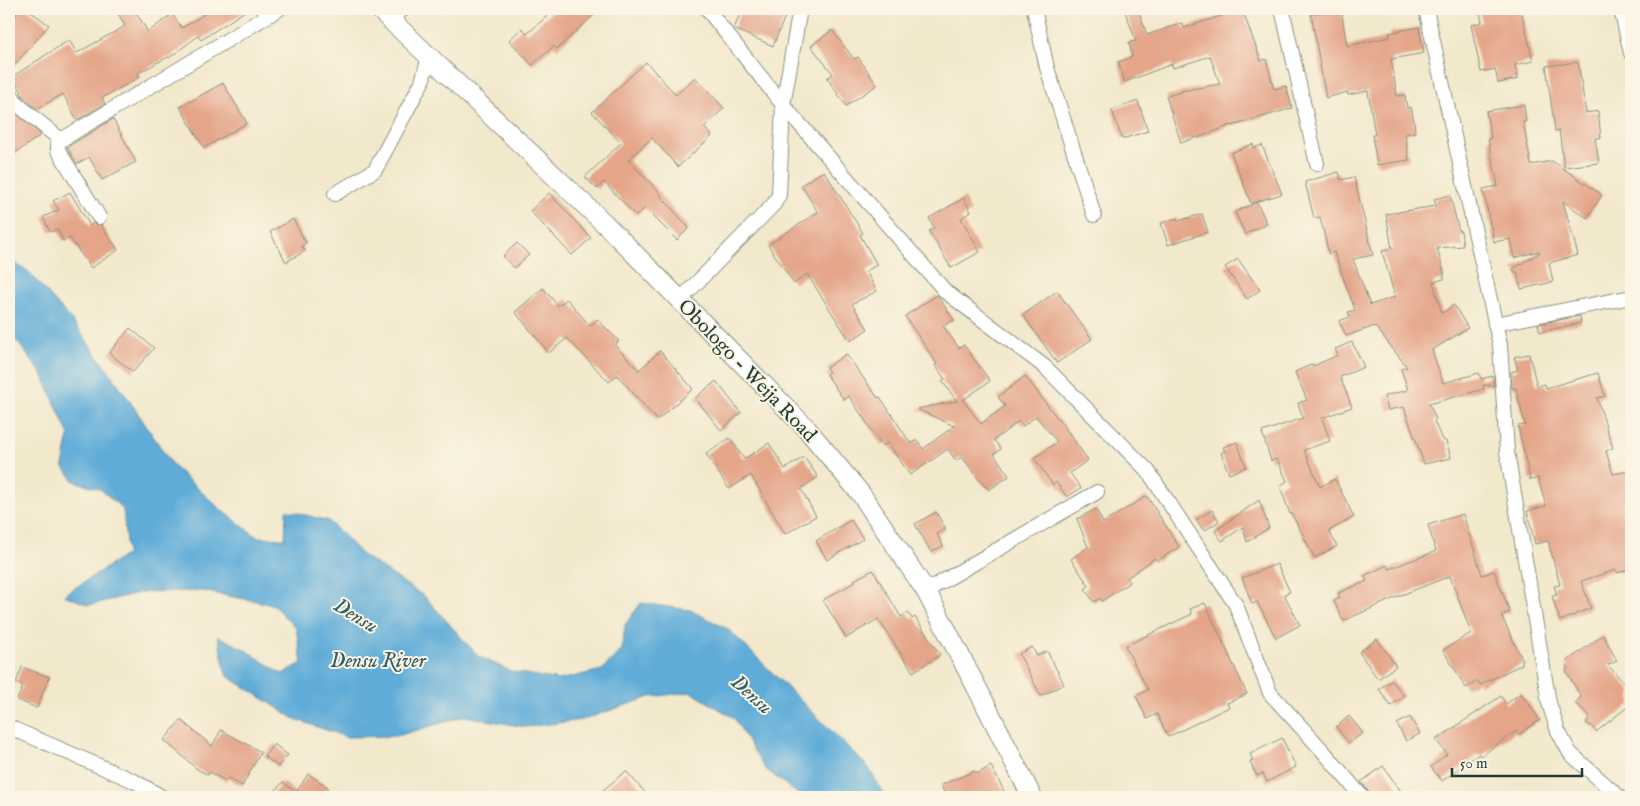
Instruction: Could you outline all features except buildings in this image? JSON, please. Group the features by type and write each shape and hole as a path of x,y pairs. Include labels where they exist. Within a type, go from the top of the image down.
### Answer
{"street":[{"path":"99,217 58,150 58,144 279,9"},
{"path":"707,9 783,105 946,292 1045,367 1148,471 1236,605 1270,693 1362,797"},
{"path":"680,300 774,204 779,195 783,105 800,9"},
{"path":"1034,9 1047,68 1094,215"},
{"path":"1282,9 1317,164"},
{"path":"1426,9 1500,345 1507,452 1549,703 1558,731 1570,753 1619,797"},
{"path":"1621,9 1631,53"},
{"name":"Obologo - Weija Road","path":"395,13 429,57 605,224 806,428 862,494 926,591 1032,797"},
{"path":"335,194 374,170 422,82 429,57"},
{"path":"9,91 17,104 62,140"},
{"path":"1495,324 1631,297"},
{"path":"926,591 1096,492"},
{"path":"9,728 134,781 162,797"}],"water":[{"name":"Densu River","path":"9,260 28,271 73,322 123,391 173,466 219,508 257,537 285,539 286,510 329,521 361,554 425,597 478,656 510,671 559,680 602,670 622,649 625,625 641,603 690,610 728,629 868,767 886,797 800,797 764,768 734,718 691,692 650,697 582,720 525,727 465,716 397,736 346,737 295,719 226,675 218,636 244,649 282,674 302,663 296,628 272,604 202,591 143,592 89,605 64,595 127,554 123,509 100,489 74,481 63,466 69,435 42,374 16,340 9,336"}],"water label":[{"name":"Densu","path":"356,615"},
{"name":"Densu","path":"752,694"}]}
